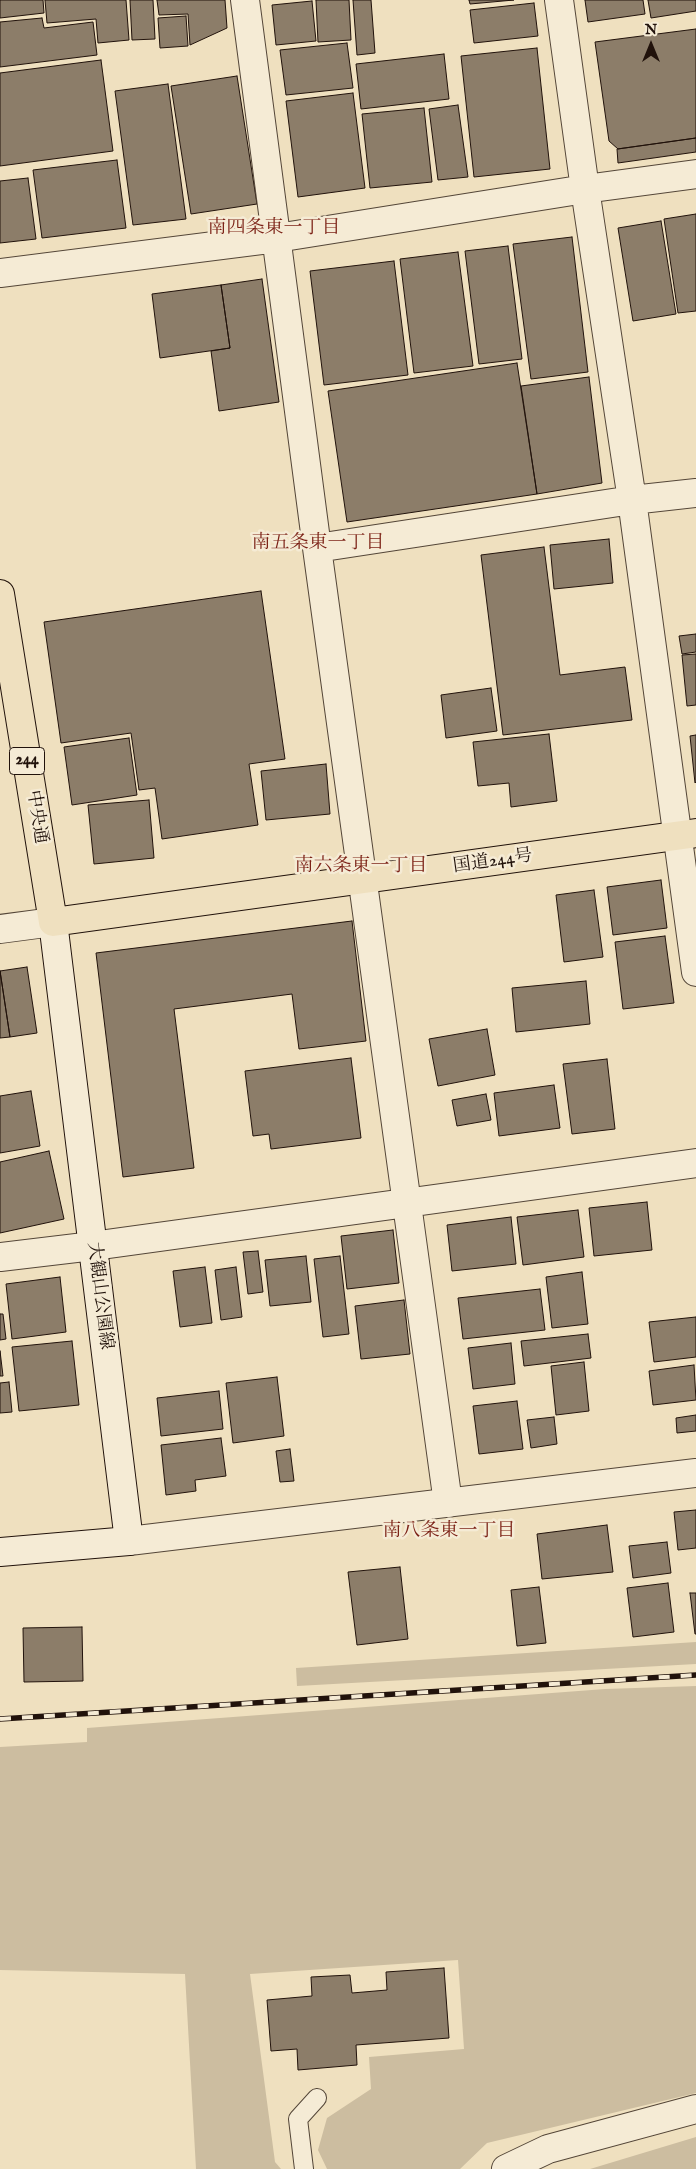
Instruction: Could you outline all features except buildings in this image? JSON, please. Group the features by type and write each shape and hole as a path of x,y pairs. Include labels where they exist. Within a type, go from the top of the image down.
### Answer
{"highway":[{"name":"中央通","path":"0,599 53,922"},
{"name":"国道244号","path":"53,922 687,835"}],"street":[{"path":"245,0 317,548 448,1503"},
{"path":"560,0 585,189 632,500 687,835 696,972"},
{"path":"0,273 277,238 585,189 696,174"},
{"path":"317,548 632,500 696,493"},
{"path":"0,929 53,922"},
{"name":"大観山公園線","path":"53,922 130,1541"},
{"path":"0,1257 93,1246 696,1163"},
{"path":"0,1552 130,1541 696,1473"},
{"path":"506,2169 548,2149 696,2109"}],"lane":[{"path":"304,2169 298,2119 317,2098"}],"shaded area":[{"path":"696,1642 696,1664 297,1686 296,1668"},
{"path":"696,1686 696,2093 487,2143 460,2169 327,2169 318,2150 327,2118 371,2089 369,2057 464,2049 458,1960 250,1974 275,2162 281,2169 196,2169 185,1974 0,1970 0,1747 87,1742 87,1728 605,1689"},
{"path":"696,2137 696,2169 590,2169"}],"railway":[{"path":"0,1719 696,1675"}],"district":[{"name":"南四条東一丁目","path":"274,229"},
{"name":"南五条東一丁目","path":"318,544"},
{"name":"南六条東一丁目","path":"361,867"},
{"name":"南八条東一丁目","path":"449,1532"}]}
